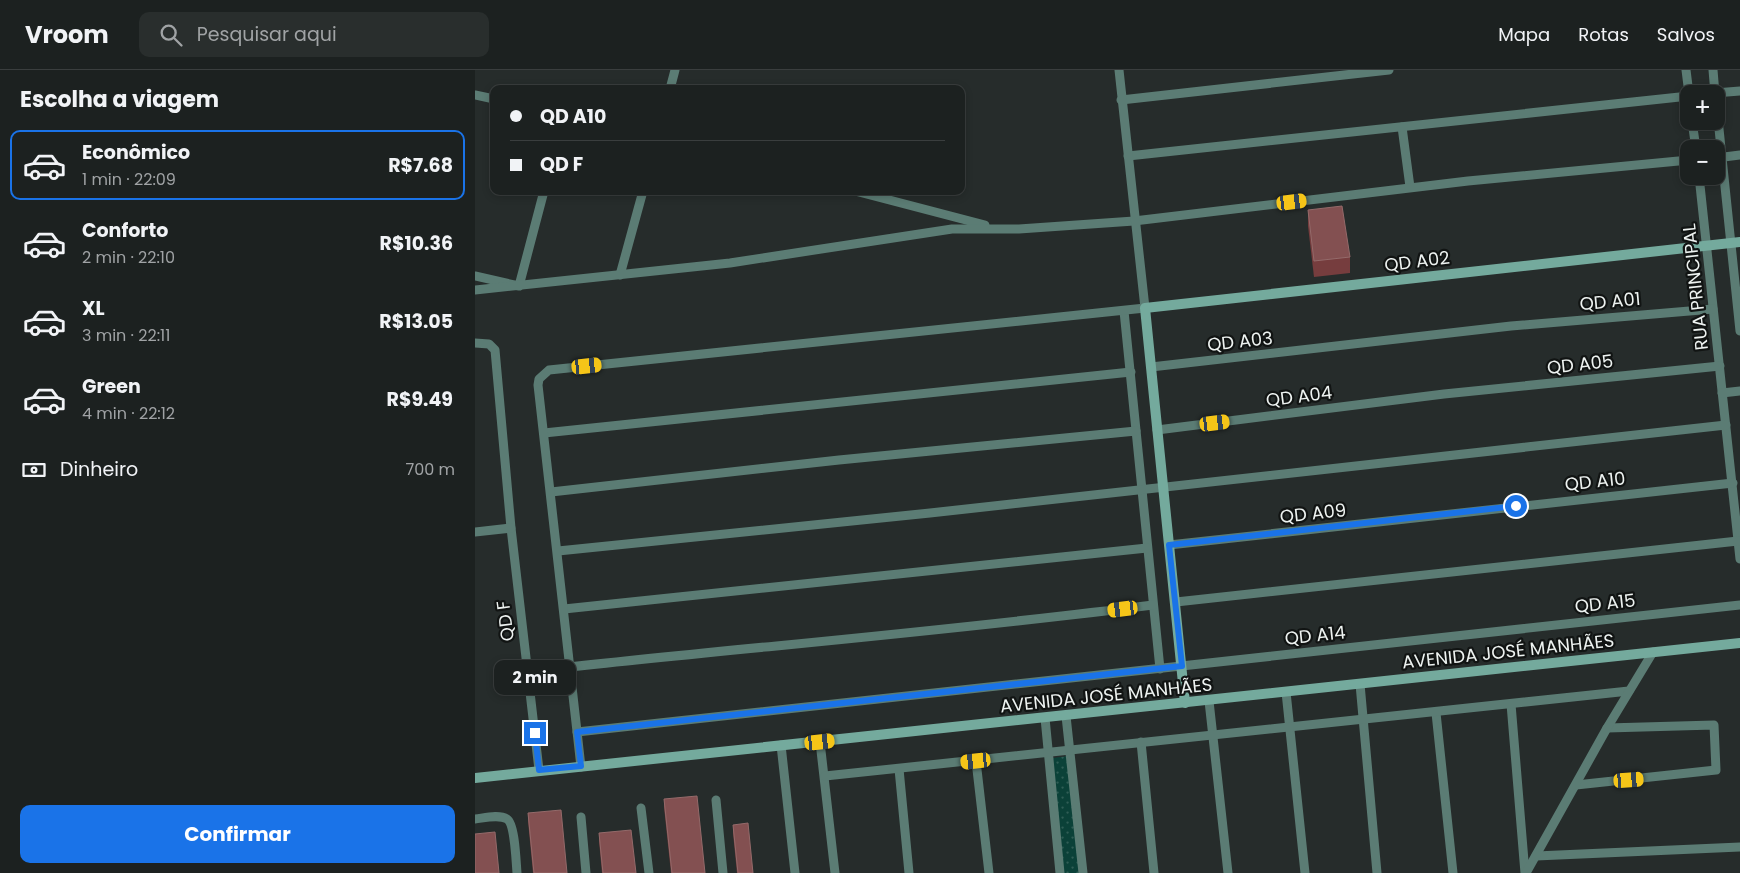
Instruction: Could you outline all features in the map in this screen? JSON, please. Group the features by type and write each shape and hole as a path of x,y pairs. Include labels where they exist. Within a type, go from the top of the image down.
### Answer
{"street":[{"path":"671,85 675,70"},
{"path":"1119,70 1176,602 1185,703"},
{"path":"1121,100 1389,70"},
{"path":"1686,70 1688,85"},
{"path":"1713,70 1714,85"},
{"path":"1725,93 1740,91"},
{"path":"475,95 490,98"},
{"path":"1128,156 1680,96"},
{"path":"1402,127 1410,187"},
{"path":"1725,156 1740,155"},
{"path":"475,290 730,263 945,230 1019,229 1134,221 1410,187 1680,161"},
{"name":"RUA PRINCIPAL","path":"1700,185 1740,559"},
{"path":"1725,185 1735,243 1740,331"},
{"path":"519,286 543,195"},
{"path":"620,275 642,195"},
{"path":"870,195 995,228"},
{"path":"1707,245 1735,243"},
{"name":"QD A02","path":"1145,308 1707,245"},
{"path":"475,276 519,286"},
{"path":"581,766 538,385 539,379 549,370 1145,308"},
{"name":"QD A01","path":"1333,347 1511,326 1713,309"},
{"path":"1124,310 1160,669"},
{"name":"QD F","path":"475,343 484,342 493,346 511,528 539,770"},
{"name":"QD A03","path":"1151,367 1333,347"},
{"name":"QD A05","path":"1445,394 1720,366"},
{"path":"544,433 1131,372"},
{"path":"1722,394 1740,392"},
{"name":"QD A04","path":"1157,430 1445,394"},
{"path":"558,551 1726,425"},
{"path":"551,492 839,460 1136,431"},
{"name":"QD A10","path":"1460,513 1733,483"},
{"name":"QD A09","path":"1169,545 1460,513"},
{"path":"475,532 511,528"},
{"path":"1176,602 1738,541"},
{"path":"564,609 1147,548"},
{"name":"QD A15","path":"1474,634 1740,604"},
{"path":"569,667 775,645 943,630 1153,605"},
{"name":"QD A14","path":"577,732 1474,634"},
{"name":"AVENIDA JOSÉ MANHÃES","path":"475,778 1740,643"},
{"path":"1525,873 1607,728 1653,652"},
{"path":"1359,684 1377,873"},
{"path":"825,776 1213,734 1291,729 1629,691"},
{"path":"1287,692 1305,873"},
{"path":"1209,701 1228,873"},
{"path":"1511,704 1525,873"},
{"path":"1436,712 1453,873"},
{"path":"1066,716 1083,873"},
{"path":"1045,718 1060,873"},
{"path":"1576,785 1716,770 1714,725 1607,728"},
{"path":"820,742 835,873"},
{"path":"1141,742 1154,873"},
{"path":"781,745 795,873"},
{"path":"976,761 989,873"},
{"path":"899,769 909,873"},
{"path":"716,800 723,873"},
{"path":"641,808 649,873"},
{"path":"475,819 500,817 507,819 512,826 517,873"},
{"path":"581,817 586,873"},
{"path":"1536,856 1740,847"}],"green space":[{"path":"1068,756 1079,873 1063,873 1053,758"}],"building":[{"path":"1342,206 1350,257 1314,261 1308,210"},
{"path":"697,796 705,873 672,873 664,799"},
{"path":"561,810 567,873 534,873 528,813"},
{"path":"748,823 753,873 738,873 733,825"},
{"path":"631,830 636,873 603,873 599,833"},
{"path":"495,832 499,873 475,873 475,834"}],"route":[{"path":"535,733 539,770 581,766 577,732 1182,666 1169,545 1516,506"}]}
